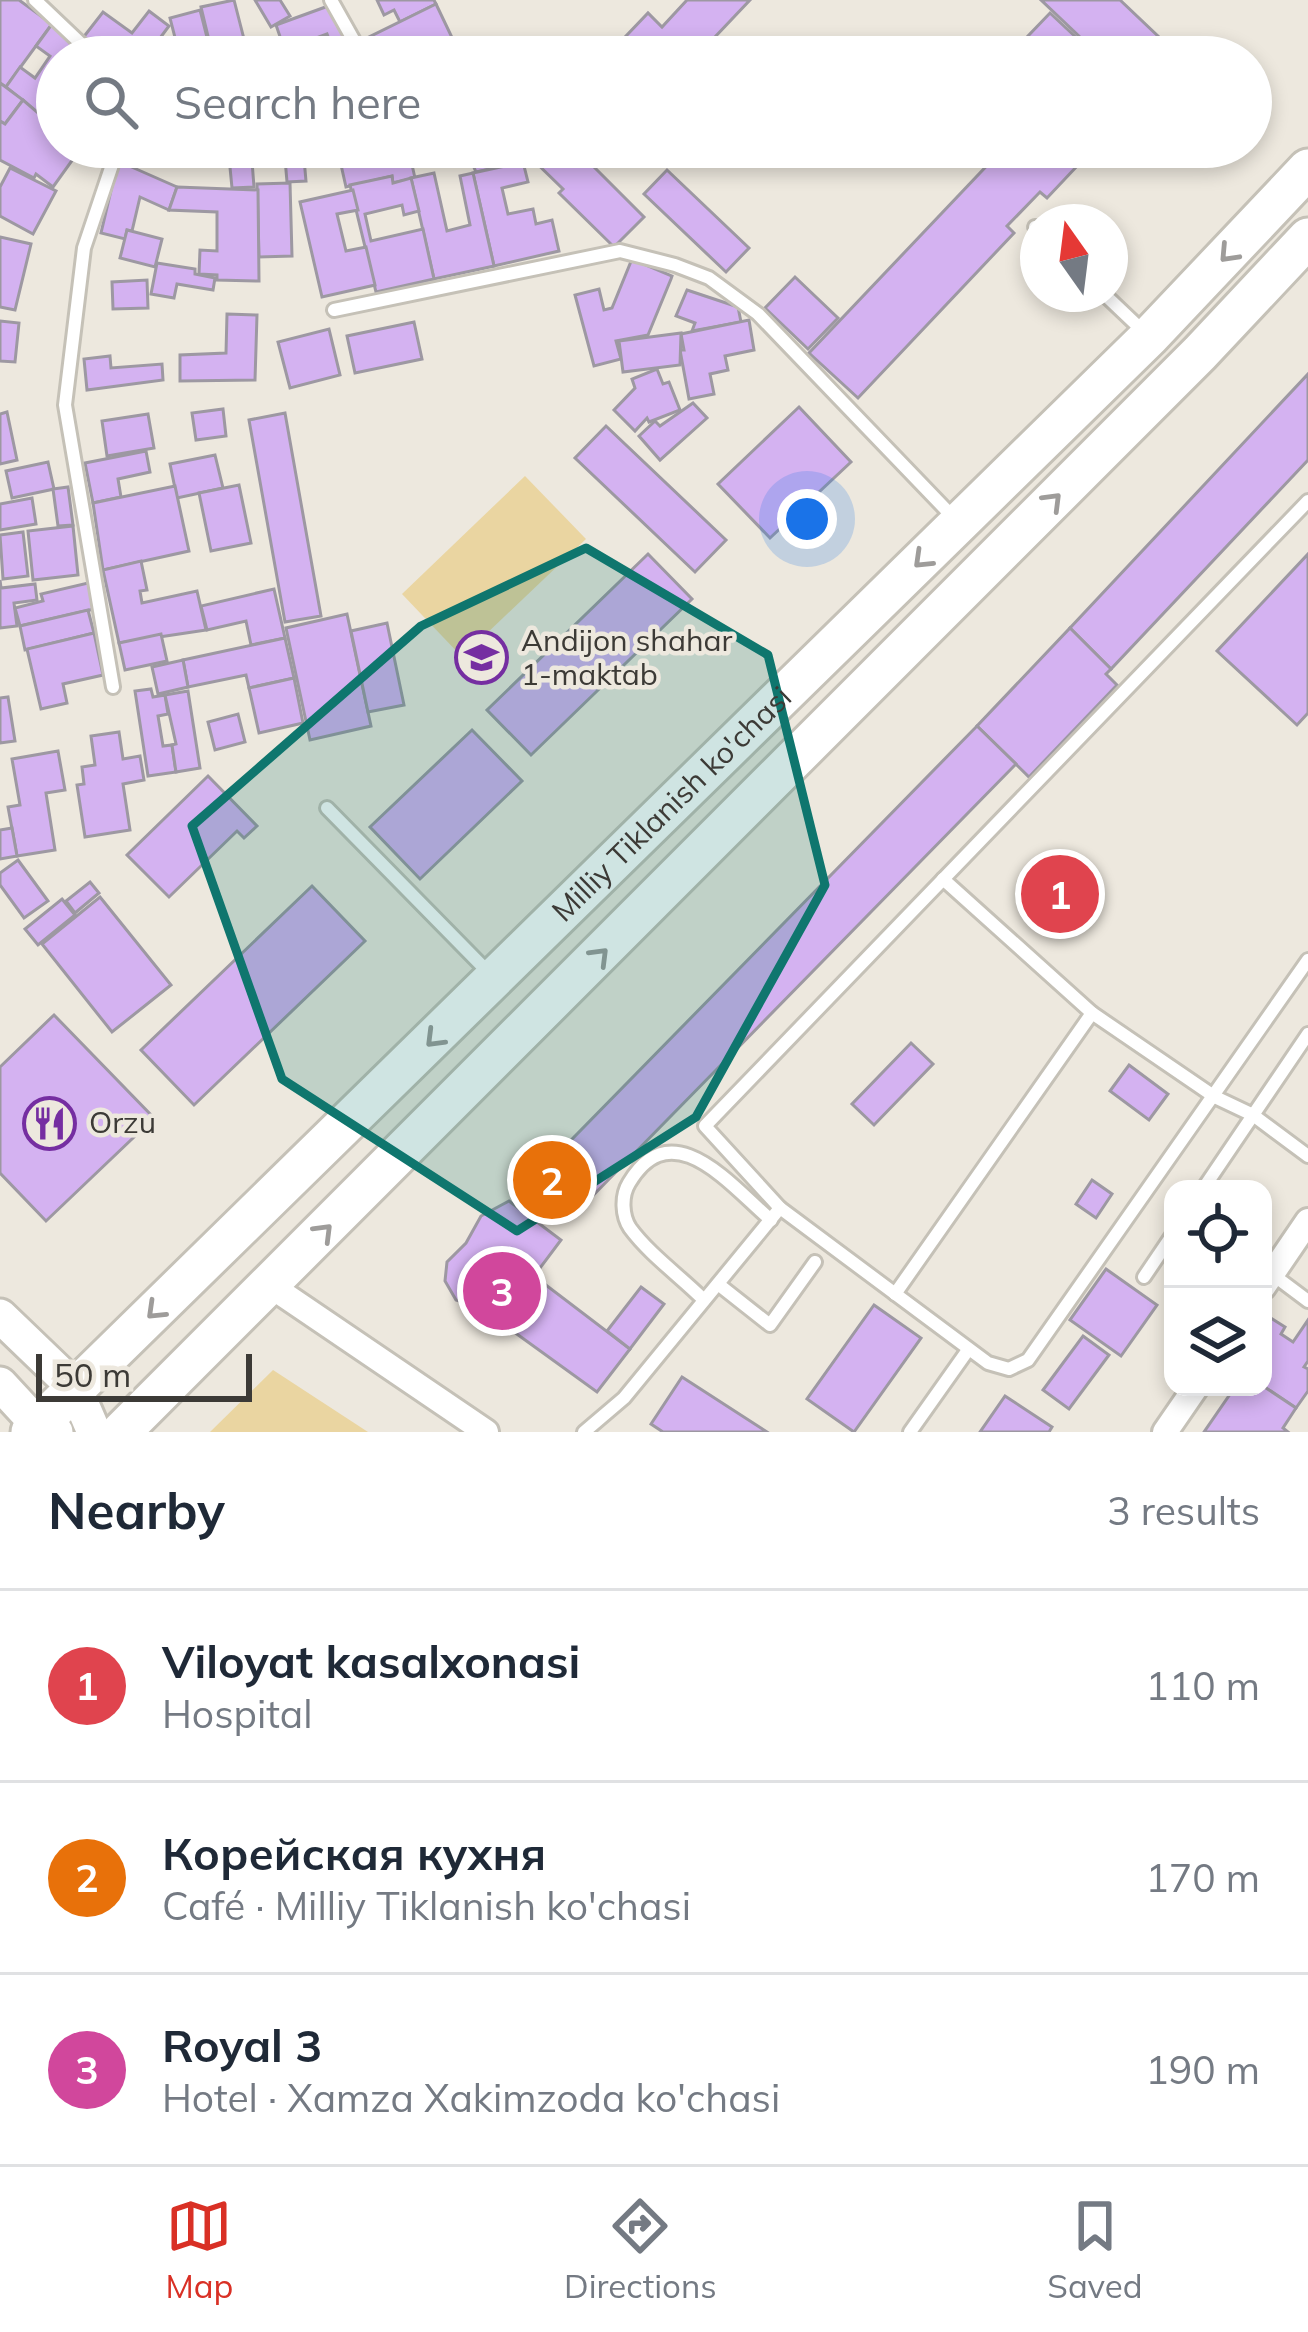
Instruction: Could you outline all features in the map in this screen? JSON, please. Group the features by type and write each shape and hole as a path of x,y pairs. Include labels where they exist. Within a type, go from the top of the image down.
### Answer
{"main road":[{"name":"Milliy Tiklanish ko'chasi","path":"42,1430 75,1388 1149,337 1308,169"},
{"name":"Milliy Tiklanish ko'chasi","path":"121,1432 1183,370 1308,238"},
{"path":"0,1316 75,1388 94,1432"},
{"path":"0,1384 42,1430"}],"street":[{"path":"1272,1275 1303,1238"},
{"path":"271,1286 486,1432"},
{"path":"1165,1432 1190,1396"}],"lane":[{"path":"35,0 73,36"},
{"path":"331,0 352,36"},
{"path":"111,168 84,248 65,405 113,687"},
{"path":"334,310 620,251 675,265 709,278 758,314 959,523"},
{"path":"1123,312 1149,337"},
{"path":"775,1214 705,1126 1308,501"},
{"path":"327,808 495,979"},
{"path":"943,879 1092,1012 1215,1097 1253,1115 1308,1156"},
{"path":"704,1300 627,1225 622,1197 630,1180 658,1153 678,1151 703,1161 988,1363 1009,1369 1028,1360 1308,960"},
{"path":"896,1294 1092,1012"},
{"path":"1209,1180 1308,1034"},
{"path":"584,1432 624,1398 775,1214"},
{"path":"1144,1277 1164,1247"},
{"path":"718,1284 770,1325 815,1262"},
{"path":"1272,1283 1308,1301"},
{"path":"910,1432 968,1350"}],"highlighted area":[{"path":"586,548 768,655 825,885 696,1117 517,1231 282,1079 192,826 421,626"}],"shaded area":[{"path":"525,476 586,539 462,657 402,594"},
{"path":"273,1370 368,1432 210,1432"}],"building":[{"path":"0,0 19,0 52,24 43,36 36,36 36,46 6,87 0,83"},
{"path":"234,0 243,36 208,36 201,7"},
{"path":"255,0 280,0 290,16 271,27"},
{"path":"377,0 434,0 436,4 400,22 394,10 384,15"},
{"path":"687,0 750,0 716,36 626,36 648,13 662,27"},
{"path":"1041,0 1120,0 1158,36 1079,36"},
{"path":"436,4 451,36 371,36"},
{"path":"331,5 344,36 280,36 276,25"},
{"path":"200,10 207,36 175,36 170,18"},
{"path":"149,11 169,26 162,36 84,36 103,12 132,33"},
{"path":"1050,13 1075,36 1028,36"},
{"path":"52,24 64,36 43,36"},
{"path":"20,67 35,78 36,112 6,87"},
{"path":"0,83 23,100 5,124 0,121"},
{"path":"23,100 36,111 36,168 67,168 53,187 36,174 34,178 0,160 0,121 5,124"},
{"path":"10,168 56,191 33,234 0,216 0,187"},
{"path":"116,168 134,168 177,187 169,210 140,197 132,231 127,230 125,239 101,233"},
{"path":"230,168 253,168 254,187 232,188"},
{"path":"286,168 305,168 306,181 287,182"},
{"path":"342,168 413,168 415,178 393,183 392,176 346,187"},
{"path":"524,168 528,182 502,188 508,214 533,209 536,224 552,220 559,251 494,266 473,173"},
{"path":"541,168 595,168 644,217 614,247 559,193 563,189"},
{"path":"985,168 1075,168 1047,198 1040,192 1028,204 1020,204 1020,213 1007,226 1014,233 858,398 809,353"},
{"path":"667,170 749,248 726,272 644,194"},
{"path":"434,173 447,231 470,225 460,176 473,173 494,266 434,279 411,178"},
{"path":"392,176 393,183 411,178 419,211 404,215 402,205 365,214 371,241 423,229 434,279 376,292 350,185"},
{"path":"290,183 292,256 259,257 257,184"},
{"path":"177,187 258,190 259,281 217,280 217,275 199,274 200,250 217,251 217,212 169,210"},
{"path":"353,190 358,210 337,214 346,251 366,247 375,285 322,297 300,202"},
{"path":"127,230 162,239 155,267 120,258"},
{"path":"0,237 31,244 15,310 0,307"},
{"path":"632,259 671,279 648,335 616,341 621,359 594,366 575,295 599,289 604,310 612,308"},
{"path":"157,263 195,269 195,274 215,278 213,290 177,284 174,298 151,294"},
{"path":"795,277 838,318 808,349 765,308"},
{"path":"147,280 148,308 113,309 112,282"},
{"path":"687,290 738,307 741,322 692,331 695,323 676,316"},
{"path":"227,314 257,315 255,380 180,381 180,355 226,353"},
{"path":"749,320 754,350 725,356 728,370 710,374 714,394 689,399 681,334"},
{"path":"0,321 19,323 15,362 0,361"},
{"path":"414,322 422,359 355,373 347,336"},
{"path":"329,329 340,375 290,388 278,342"},
{"path":"681,333 680,365 623,372 619,341"},
{"path":"110,356 111,368 162,364 163,380 87,390 84,359"},
{"path":"657,369 663,384 669,382 680,410 649,422 647,418 635,431 614,410 635,388 632,379"},
{"path":"1308,374 1308,460 1111,669 1070,628"},
{"path":"693,403 707,418 660,460 639,436 655,421 660,426"},
{"path":"799,407 851,462 770,538 718,484"},
{"path":"223,409 226,436 196,440 192,413"},
{"path":"7,412 17,460 0,464 0,414"},
{"path":"285,413 321,616 285,622 249,420"},
{"path":"148,414 154,448 107,456 102,421"},
{"path":"606,426 726,540 695,572 575,458"},
{"path":"146,451 150,472 118,479 121,497 93,503 85,463"},
{"path":"215,455 223,488 177,498 170,464"},
{"path":"48,462 54,489 12,498 6,471"},
{"path":"239,485 251,543 211,551 199,493"},
{"path":"175,486 189,551 103,570 93,503"},
{"path":"68,487 73,525 58,526 53,489"},
{"path":"32,498 36,524 0,530 0,504"},
{"path":"73,526 78,575 33,580 28,531"},
{"path":"23,532 28,576 3,579 0,535"},
{"path":"648,554 692,599 531,755 487,710"},
{"path":"1308,554 1308,713 1297,725 1217,651"},
{"path":"141,561 147,590 140,591 142,603 197,591 206,630 119,643 103,570"},
{"path":"0,580 1,588 35,584 37,600 14,603 17,626 0,628"},
{"path":"88,583 94,609 20,626 15,608 43,601 41,594"},
{"path":"274,589 285,638 251,645 246,621 207,630 201,606"},
{"path":"88,610 94,633 25,650 20,626"},
{"path":"347,614 371,726 310,740 286,628"},
{"path":"387,623 404,705 368,712 351,631"},
{"path":"1070,628 1111,669 1106,674 1117,685 1029,777 977,726"},
{"path":"94,633 103,675 63,684 67,703 41,709 27,649"},
{"path":"161,634 167,661 125,670 119,643"},
{"path":"285,638 294,678 249,688 246,675 188,687 183,660"},
{"path":"183,660 188,687 158,694 152,667"},
{"path":"294,678 303,723 259,733 249,688"},
{"path":"151,689 153,697 165,695 168,714 158,716 163,746 172,745 176,772 148,776 135,691"},
{"path":"188,691 200,768 176,772 172,745 176,744 165,695"},
{"path":"8,697 15,741 0,743 0,698"},
{"path":"238,714 245,742 215,750 208,722"},
{"path":"977,726 1016,764 570,1219 531,1181"},
{"path":"472,730 522,781 420,879 370,827"},
{"path":"119,732 123,759 140,756 144,780 123,784 130,830 85,837 77,785 84,784 82,767 95,765 91,736"},
{"path":"58,751 65,790 46,793 55,850 17,856 8,807 20,805 12,759"},
{"path":"208,776 257,826 244,838 237,831 169,897 127,855"},
{"path":"12,828 17,856 0,859 0,830"},
{"path":"18,860 48,901 24,918 0,885 0,873"},
{"path":"90,882 99,893 75,913 66,901"},
{"path":"312,886 365,941 194,1105 141,1050"},
{"path":"100,897 171,985 112,1032 42,944"},
{"path":"62,899 75,915 38,945 25,929"},
{"path":"54,1015 154,1118 46,1221 0,1173 0,1067"},
{"path":"911,1043 933,1064 874,1125 852,1104"},
{"path":"1129,1065 1168,1094 1149,1120 1110,1091"},
{"path":"1092,1180 1112,1194 1096,1218 1076,1204"},
{"path":"509,1201 561,1240 534,1276 630,1349 597,1392 481,1308 456,1300 445,1281 447,1262 466,1243 481,1216"},
{"path":"1106,1269 1157,1305 1121,1356 1070,1320"},
{"path":"641,1287 664,1304 630,1349 607,1331"},
{"path":"874,1305 921,1338 854,1432 807,1399"},
{"path":"1272,1319 1285,1327 1281,1334 1293,1342 1308,1320 1304,1367 1308,1369 1308,1391 1296,1408 1272,1392"},
{"path":"1083,1336 1109,1355 1069,1409 1043,1390"},
{"path":"682,1377 767,1432 663,1432 651,1424"},
{"path":"1272,1392 1296,1408 1283,1428 1288,1432 1204,1432 1229,1396 1272,1396"},
{"path":"1005,1396 1052,1427 1049,1432 980,1432"}],"place":[{"name":"Andijon shahar 1-maktab","path":"482,658"},
{"name":"Viloyat kasalxonasi","path":"1060,894"},
{"name":"Orzu","path":"50,1123"},
{"name":"Корейская кухня","path":"552,1180"},
{"name":"Royal 3","path":"502,1291"}]}
